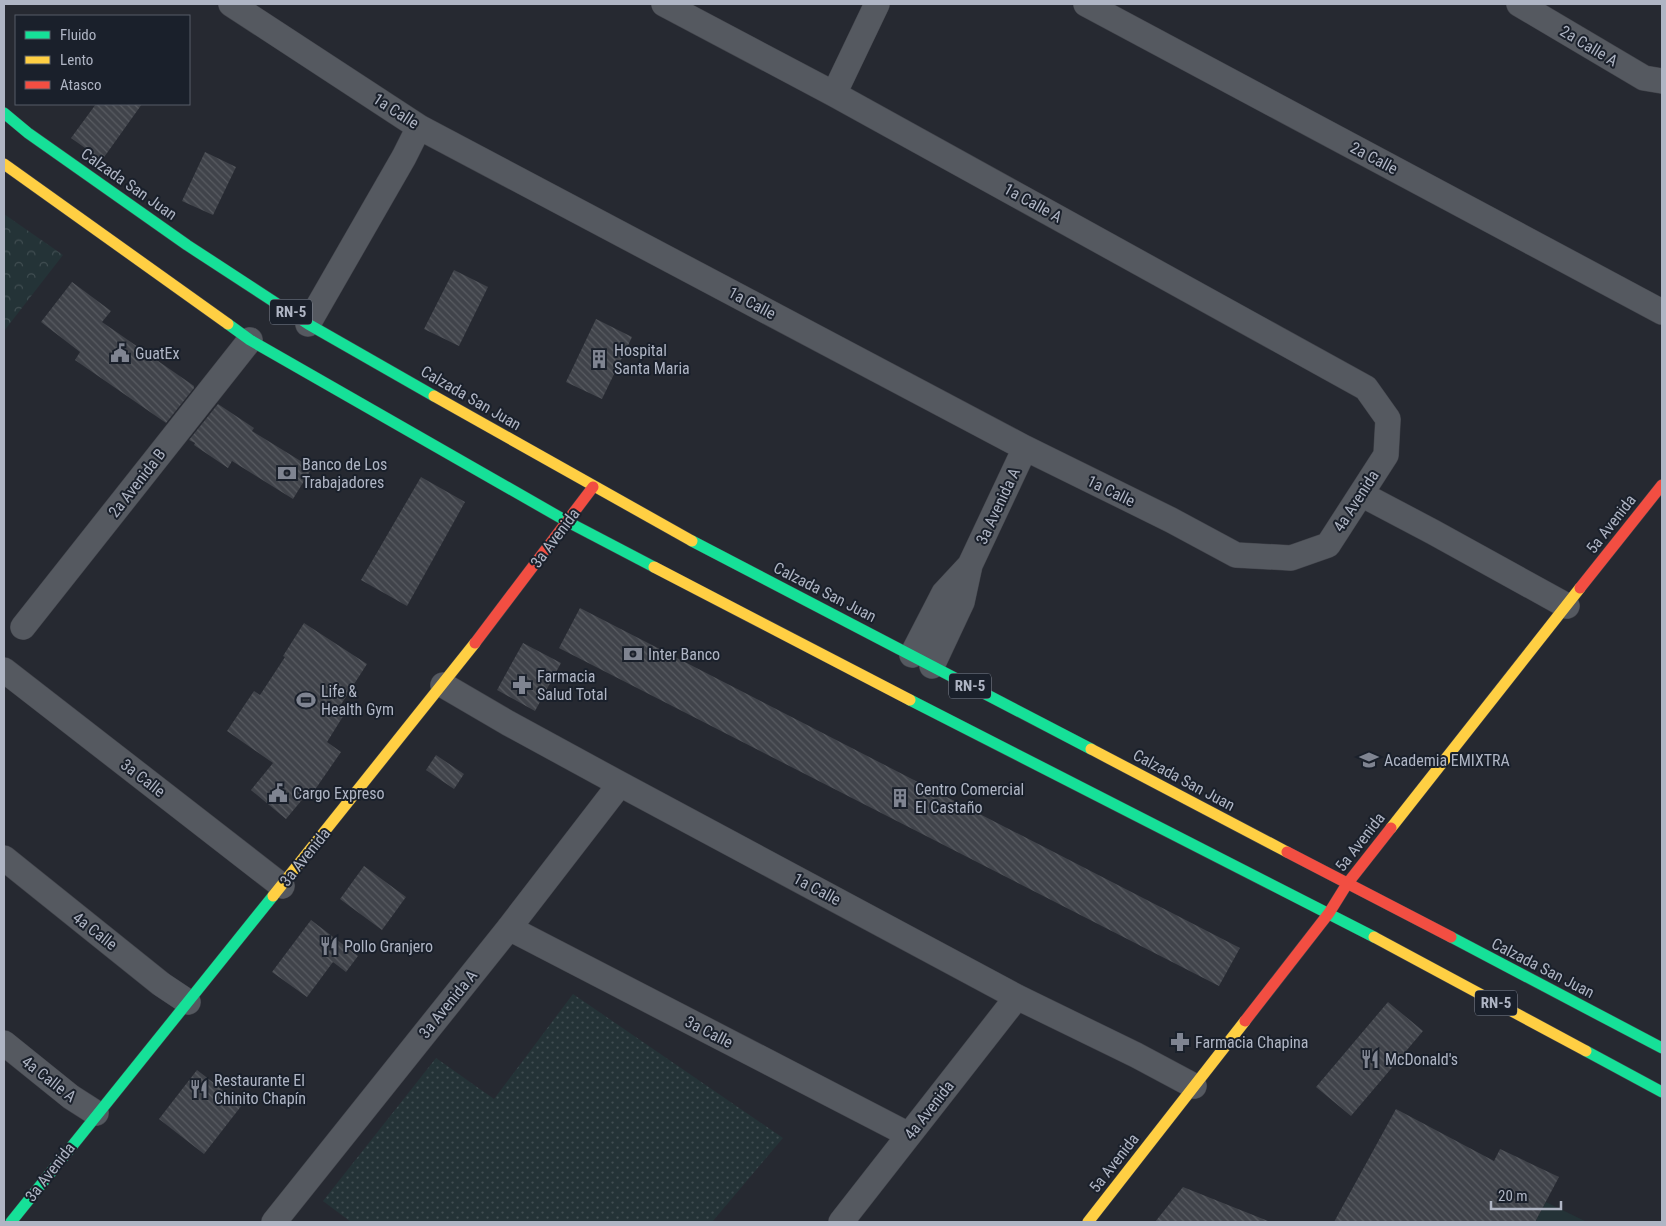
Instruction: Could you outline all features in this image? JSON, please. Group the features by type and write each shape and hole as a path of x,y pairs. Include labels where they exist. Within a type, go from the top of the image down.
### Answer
{"main road":[{"name":"Calzada San Juan","path":"4,113 28,133 187,244 308,324 593,487 668,529 1662,1048"},
{"name":"RN-5","path":"4,164 250,340 568,522 901,696 1329,913 1662,1092"},
{"name":"5a Avenida","path":"1088,1222 1329,913 1347,884 1662,485"},
{"name":"3a Avenida","path":"11,1222 96,1113 188,1002 443,685 593,487"}],"street":[{"name":"1a Calle","path":"231,4 419,127 1025,448 1171,520 1236,555 1291,558"},
{"name":"1a Calle A","path":"664,4 834,94 1366,388 1388,419"},
{"path":"834,94 877,4"},
{"name":"2a Calle","path":"1086,4 1662,312"},
{"name":"2a Calle A","path":"1519,4 1644,78 1662,81"},
{"path":"308,324 395,174 419,127"},
{"name":"2a Avenida B","path":"23,627 250,340"},
{"name":"4a Avenida","path":"1291,558 1328,545 1386,455 1388,419"},
{"name":"3a Avenida A","path":"922,661 962,602 970,565 1025,448"},
{"path":"1361,494 1567,606"},
{"name":"3a Calle","path":"4,670 282,886"},
{"name":"1a Calle","path":"443,685 620,784 1017,997 1136,1055 1194,1086"},
{"name":"3a Avenida A","path":"274,1222 509,928 620,784"},
{"name":"4a Calle","path":"4,858 161,984 188,1002"},
{"name":"3a Calle","path":"509,928 910,1136"},
{"name":"4a Avenida","path":"840,1222 910,1136 1017,997"},
{"name":"4a Calle A","path":"4,1044 96,1113"}],"green space":[{"path":"4,214 63,255 4,331"},
{"path":"573,994 783,1138 712,1222 351,1222 323,1201 436,1058 494,1099"},
{"path":"1546,1202 1587,1222 1535,1222"}],"building":[{"path":"95,105 141,105 102,160 71,138"},
{"path":"205,152 236,167 213,215 182,201"},
{"path":"454,270 488,287 459,346 424,329"},
{"path":"72,282 111,311 102,322 194,386 166,423 75,360 80,352 41,322"},
{"name":"Hospital Santa Maria","path":"596,319 632,337 602,399 566,382"},
{"path":"218,404 254,428 252,431 312,468 293,499 232,461 228,468 189,440"},
{"path":"421,477 465,502 407,606 361,580"},
{"name":"Centro Comercial El Castaño","path":"580,608 1240,948 1219,986 559,648"},
{"path":"304,623 367,664 340,706 347,710 327,742 341,752 314,791 311,789 286,819 251,790 273,763 227,731 254,691 260,695 285,657 283,656"},
{"path":"523,643 561,663 535,711 497,690"},
{"path":"436,755 464,774 454,789 426,770"},
{"path":"364,866 406,897 382,930 340,899"},
{"path":"311,920 358,956 346,972 333,962 307,997 272,972"},
{"name":"McDonald's","path":"1388,1002 1423,1031 1351,1116 1316,1087"},
{"path":"197,1070 242,1105 204,1154 159,1119"},
{"path":"1396,1109 1494,1161 1500,1149 1559,1177 1535,1222 1334,1222"},
{"path":"1183,1187 1268,1221 1268,1222 1155,1222"}],"traffic: fast":[{"path":"4,113 28,133 187,245 308,324 434,396"},
{"path":"228,324 250,340 568,522 654,567"},
{"path":"692,541 1091,749"},
{"path":"910,700 1374,937"},
{"path":"11,1222 273,896"},
{"path":"1451,937 1662,1048"},
{"path":"1586,1051 1662,1092"}],"traffic: slow":[{"path":"4,164 228,324"},
{"path":"434,396 692,541"},
{"path":"654,567 910,700"},
{"path":"1391,828 1580,588"},
{"path":"273,896 475,643"},
{"path":"1091,749 1287,852"},
{"path":"1374,937 1586,1051"},
{"path":"1088,1222 1245,1021"}],"traffic: jam":[{"path":"1580,588 1662,485"},
{"path":"475,643 593,487"},
{"path":"1245,1021 1329,913 1347,884 1391,828"},
{"path":"1287,852 1451,937"}],"place":[{"name":"GuatEx","path":"120,353"},
{"name":"Hospital Santa Maria","path":"599,359"},
{"name":"Banco de Los Trabajadores","path":"287,473"},
{"name":"Inter Banco","path":"633,654"},
{"name":"Farmacia Salud Total","path":"522,685"},
{"name":"Life & Health Gym","path":"306,700"},
{"name":"Academia EMIXTRA","path":"1369,760"},
{"name":"Cargo Expreso","path":"278,793"},
{"name":"Centro Comercial El Castaño","path":"900,798"},
{"name":"Pollo Granjero","path":"329,946"},
{"name":"Farmacia Chapina","path":"1180,1042"},
{"name":"McDonald's","path":"1370,1059"},
{"name":"Restaurante El Chinito Chapín","path":"199,1089"}]}
